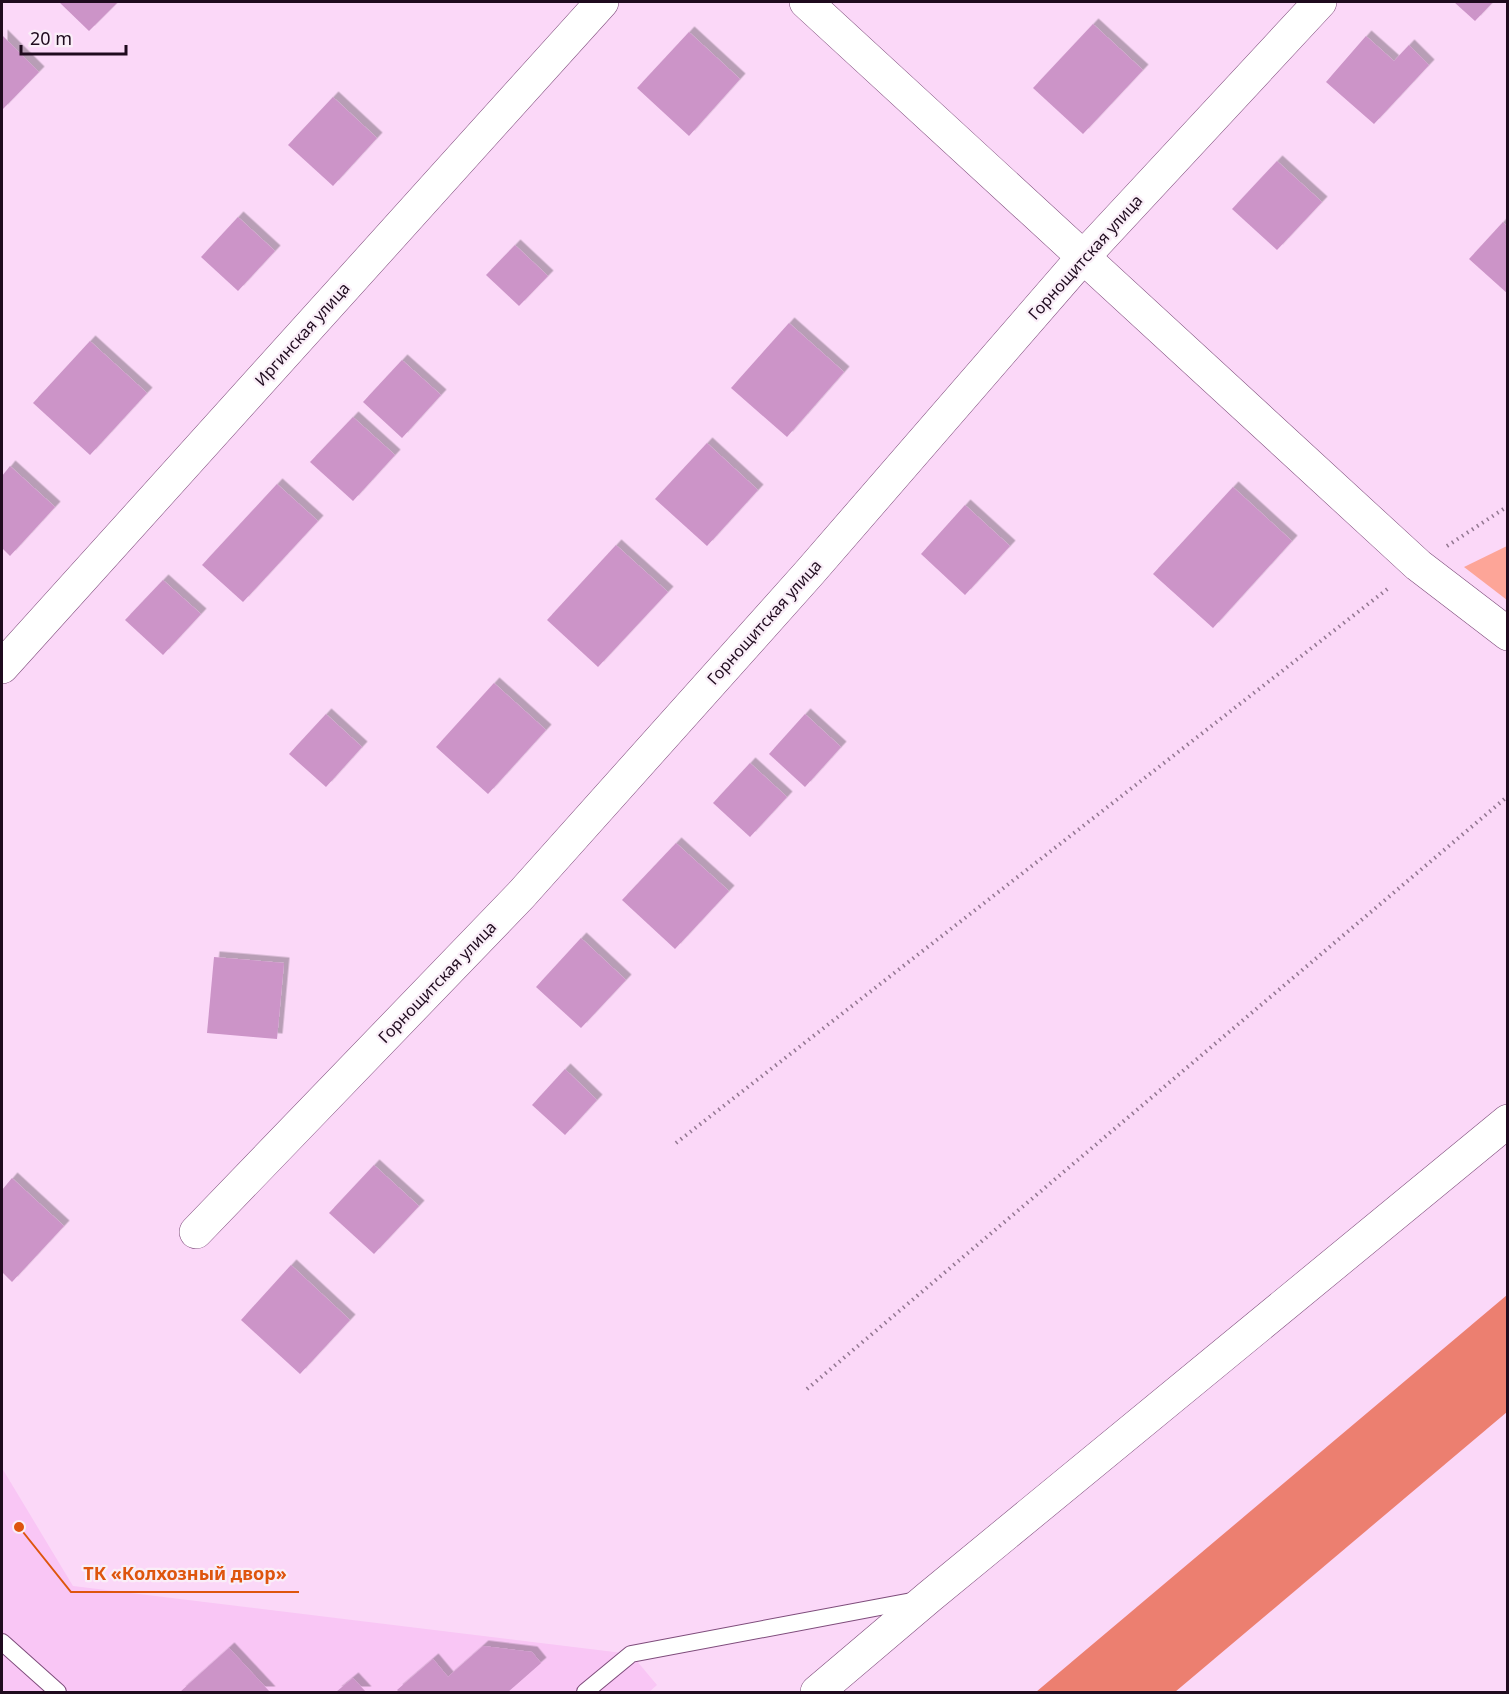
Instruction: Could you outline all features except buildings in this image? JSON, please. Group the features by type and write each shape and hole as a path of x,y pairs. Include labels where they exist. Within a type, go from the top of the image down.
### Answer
{"street":[{"name":"Иргинская улица","path":"2,667 602,2"},
{"path":"806,2 1418,565 1508,634"},
{"name":"Горнощитская улица","path":"196,1232 521,895 810,572 1084,256 1320,2"},
{"path":"817,1692 929,1597 1508,1121"}],"lane":[{"path":"585,1692 631,1654 929,1597"},
{"path":"2,1642 58,1692"}],"path":[{"path":"676,1143 1418,565 1508,506"},
{"path":"807,1389 1508,796"}],"shaded area":[{"path":"1507,546 1507,600 1464,567"},
{"path":"1507,1295 1507,1412 1175,1692 1036,1692"},
{"path":"2,1468 73,1586 631,1654 657,1685 649,1692 2,1692"}],"place":[{"name":"ТК «Колхозный двор»","path":"19,1527"}]}
